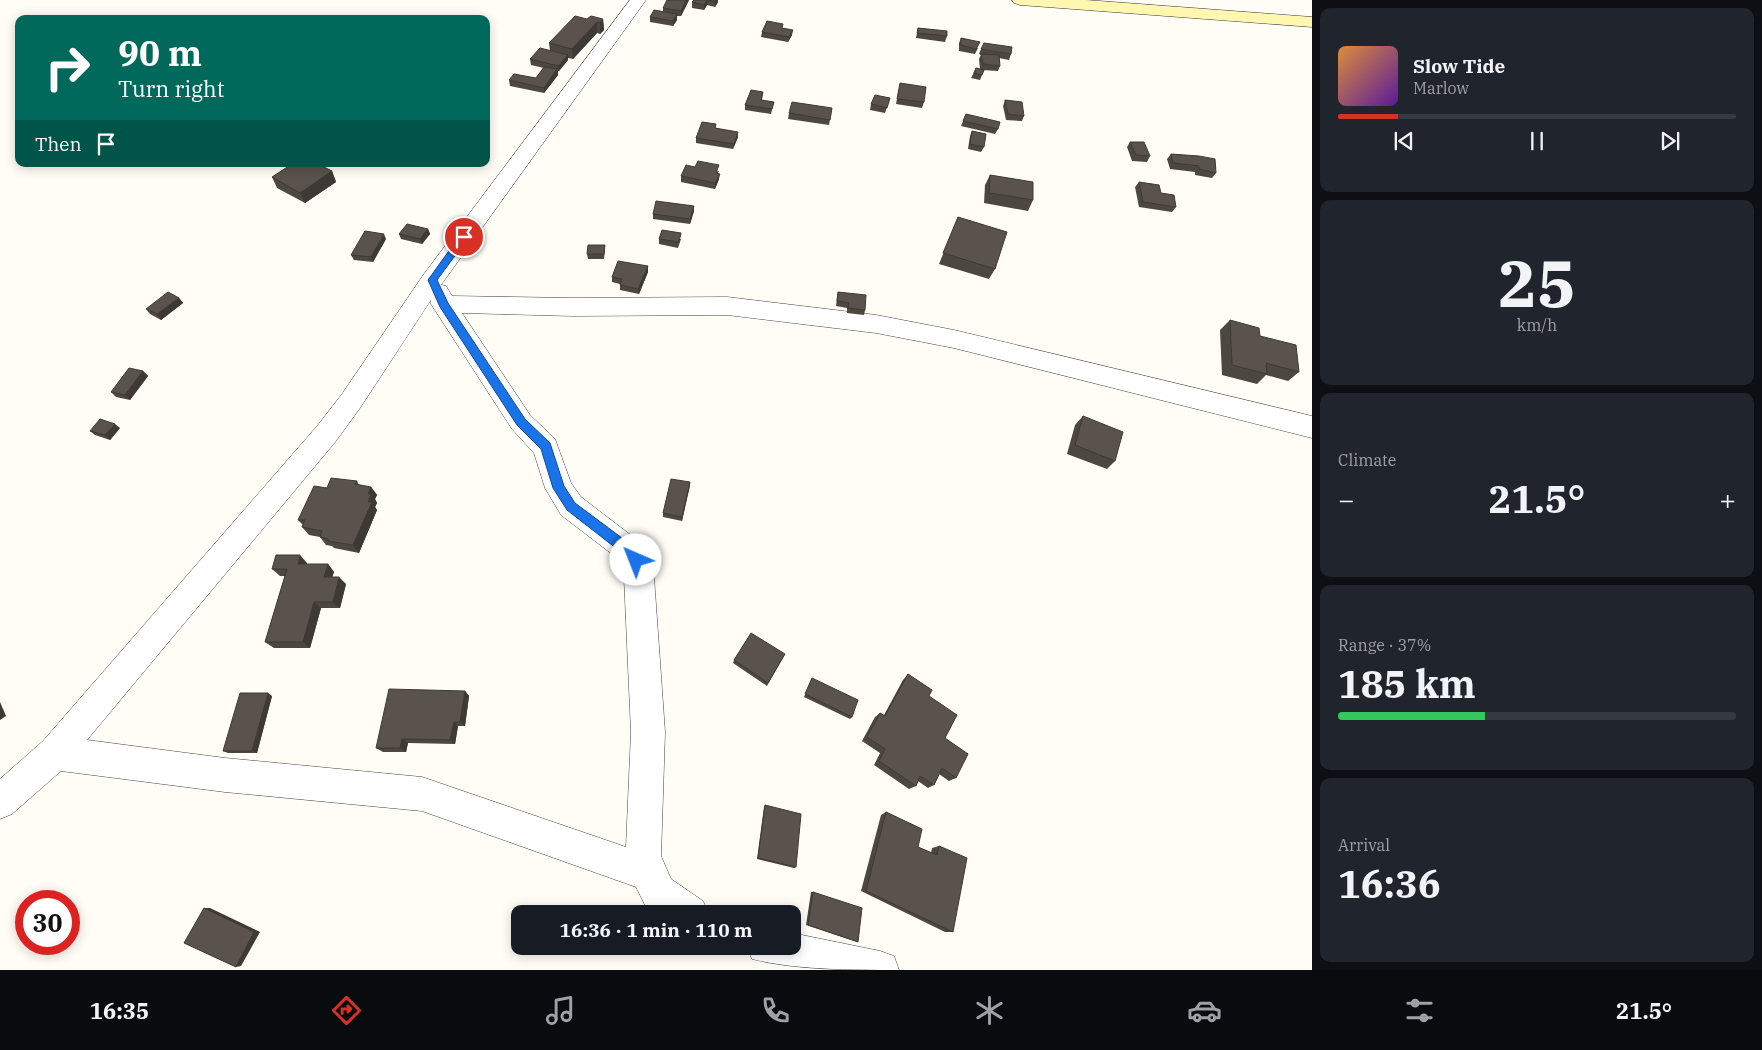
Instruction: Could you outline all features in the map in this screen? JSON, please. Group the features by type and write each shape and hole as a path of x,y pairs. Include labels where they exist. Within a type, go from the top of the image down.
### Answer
{"main road":[{"path":"1020,0 1312,22"}],"street":[{"path":"0,802 55,753 327,433 438,292 638,0"},
{"path":"438,292 573,307 728,306 876,324 954,339 1312,427"},
{"path":"438,292 521,422 546,446 559,488 571,506 622,545 636,560 639,576 648,732 643,857 658,892"},
{"path":"55,753 225,775 422,794 648,873 658,892 677,905"},
{"path":"801,954 880,970"}],"building":[{"path":"667,0 686,0 681,11 663,8"},
{"path":"694,0 707,0 704,5 692,2"},
{"path":"654,10 677,14 673,21 650,17"},
{"path":"575,16 587,19 591,16 603,19 600,23 597,22 572,49 549,43"},
{"path":"767,21 783,24 782,28 793,30 789,37 762,32"},
{"path":"918,28 947,31 947,36 917,33"},
{"path":"961,38 980,42 976,49 961,45"},
{"path":"984,43 1012,47 1011,54 981,49"},
{"path":"540,48 568,55 558,66 530,59"},
{"path":"981,54 999,55 1000,66 983,64"},
{"path":"544,67 557,69 544,88 509,80 514,74 536,78"},
{"path":"976,68 984,70 982,75 974,73"},
{"path":"900,83 926,87 924,102 897,99"},
{"path":"751,90 763,92 761,100 774,102 772,109 745,105"},
{"path":"875,95 890,98 887,108 871,104"},
{"path":"1005,100 1022,102 1024,116 1008,114"},
{"path":"792,102 832,108 830,120 789,113"},
{"path":"966,114 1000,122 998,129 963,121"},
{"path":"702,122 716,124 715,128 738,132 734,144 696,138"},
{"path":"972,131 986,134 984,147 970,144"},
{"path":"1130,142 1144,142 1150,156 1136,155"},
{"path":"1171,154 1215,159 1216,173 1199,169 1199,166 1173,163"},
{"path":"698,161 719,165 716,173 720,174 715,183 681,176 686,165 695,167"},
{"path":"287,167 324,167 332,171 300,193 272,177"},
{"path":"990,175 1033,182 1033,200 989,193"},
{"path":"1139,182 1159,185 1161,193 1174,195 1176,207 1143,202"},
{"path":"656,201 694,206 690,219 653,214"},
{"path":"958,217 1007,232 995,269 943,253"},
{"path":"407,224 428,229 420,239 399,234"},
{"path":"662,230 681,233 679,242 659,239"},
{"path":"365,231 384,234 371,257 351,255"},
{"path":"588,245 605,245 604,254 587,254"},
{"path":"618,261 648,266 638,289 620,285 622,279 612,277"},
{"path":"168,292 179,298 157,314 146,309"},
{"path":"838,292 866,295 865,310 848,308 849,303 837,301"},
{"path":"1230,320 1259,328 1260,336 1296,345 1299,372 1266,363 1267,374 1232,365"},
{"path":"129,368 143,371 125,395 111,392"},
{"path":"1083,416 1123,432 1115,461 1075,445"},
{"path":"100,419 115,424 105,435 90,431"},
{"path":"331,478 357,481 355,484 371,487 368,494 371,494 368,502 372,502 353,545 328,541 328,539 320,537 322,531 302,527 305,520 298,520 314,486 327,488"},
{"path":"671,479 690,482 682,517 663,513"},
{"path":"276,555 300,555 298,564 328,564 324,577 339,577 333,602 314,602 303,642 265,642 287,569 272,569"},
{"path":"751,633 785,654 768,683 734,660"},
{"path":"908,674 932,690 929,696 957,715 945,738 968,754 956,778 942,768 934,785 920,776 916,786 879,761 885,749 867,737 880,713 885,716"},
{"path":"812,678 858,700 852,717 805,694"},
{"path":"389,689 465,691 460,722 454,722 450,740 402,739 400,748 376,748"},
{"path":"240,693 268,693 252,751 223,751"},
{"path":"765,805 801,814 796,867 758,858"},
{"path":"886,812 922,829 918,847 937,855 939,846 967,858 953,932 866,891"},
{"path":"813,892 862,908 858,942 808,925"},
{"path":"204,908 254,932 236,967 184,943"}],"route":[{"path":"464,237 432,280 443,304 521,422 546,446 559,488 571,506 622,545 636,560"}]}
